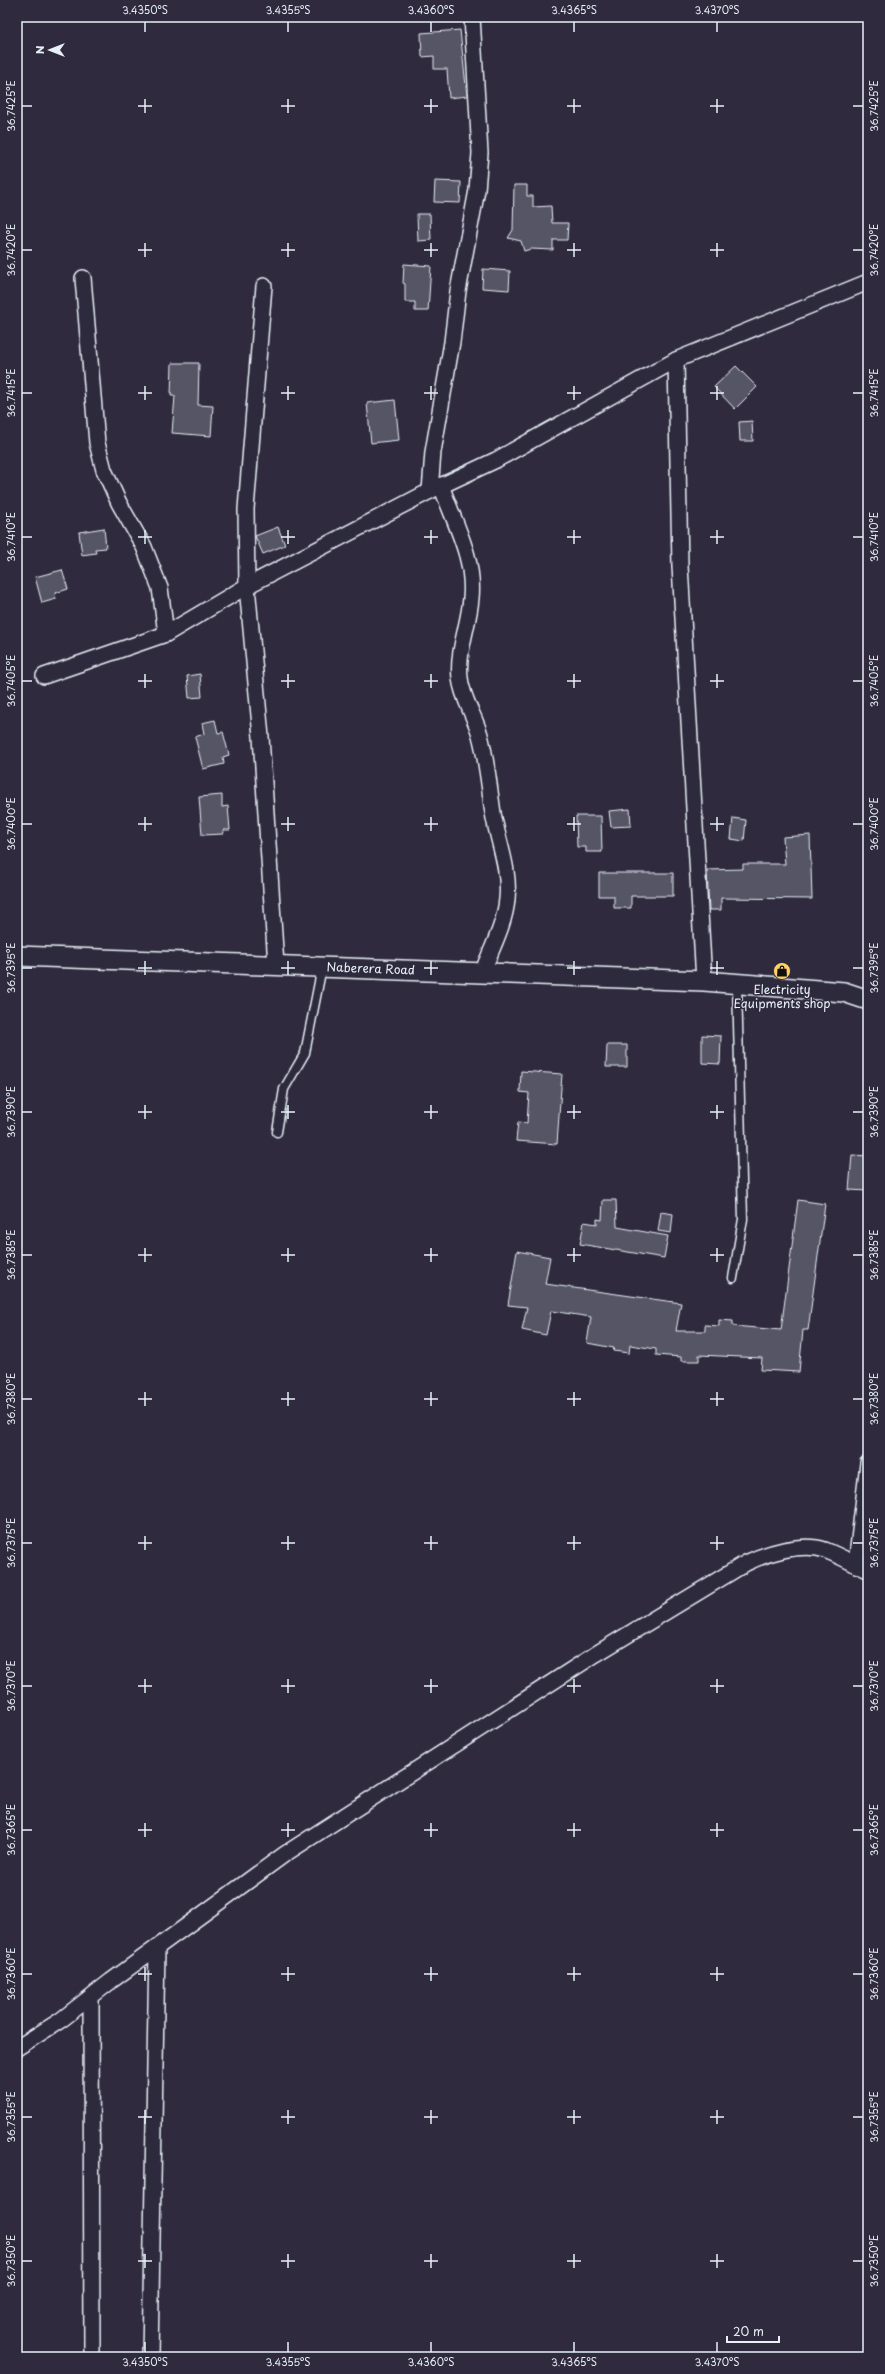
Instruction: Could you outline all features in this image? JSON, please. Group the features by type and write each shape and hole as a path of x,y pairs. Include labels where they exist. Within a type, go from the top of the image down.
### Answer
{"street":[{"path":"472,17 480,153 477,190 458,292 452,342 433,452 435,488 471,565 472,596 470,617 459,660 460,680 479,732 488,764 493,814 504,854 507,898 504,917 482,974"},
{"path":"82,278 97,443 104,470 119,503 144,547 160,588 166,634"},
{"path":"44,676 166,634 247,586 435,488 515,450 676,360 868,282"},
{"path":"264,286 246,509 247,586 262,737 276,965"},
{"path":"676,360 680,566 704,981"},
{"name":"Naberera Road","path":"17,956 704,981 844,992 868,1000"},
{"name":"Naberera Road","path":"844,992 868,984"},
{"path":"17,2048 61,2020 90,1997 285,1854 596,1654 746,1563 760,1556 804,1549 824,1550 862,1567 868,1463"},
{"path":"150,2357 157,1948"},
{"path":"90,1997 92,2357"}],"lane":[{"path":"277,1132 284,1089 305,1053 322,967"},
{"path":"733,1278 743,1219 738,983"}],"building":[{"path":"460,30 467,96 449,98 447,69 434,69 434,56 422,57 421,33"},
{"path":"435,181 461,182 460,203 434,202"},
{"path":"514,185 527,185 527,196 533,196 533,207 551,206 552,223 568,223 567,240 553,240 553,250 531,249 524,251 521,241 508,238 513,230"},
{"path":"417,214 430,214 431,240 418,241"},
{"path":"404,264 431,266 428,311 415,311 415,302 405,302 405,284 403,283"},
{"path":"483,269 510,271 509,290 482,288"},
{"path":"172,363 199,363 198,405 213,406 211,436 172,433 175,396 171,396"},
{"path":"736,366 757,387 735,409 714,387"},
{"path":"395,400 399,440 371,443 367,403"},
{"path":"752,421 753,441 740,441 739,422"},
{"path":"278,527 285,545 263,554 255,536"},
{"path":"104,528 106,548 95,549 96,553 82,555 79,532"},
{"path":"62,570 68,589 55,593 56,599 42,603 35,577"},
{"path":"200,674 202,697 189,698 187,676"},
{"path":"215,720 218,733 223,732 229,755 223,757 224,764 203,769 195,737 204,734 202,723"},
{"path":"222,795 222,807 228,806 230,830 223,830 223,834 202,835 199,797"},
{"path":"630,809 631,826 611,827 609,811"},
{"path":"576,816 601,816 602,852 586,852 586,847 577,847"},
{"path":"733,818 746,820 744,841 731,839"},
{"path":"810,835 812,899 721,898 721,910 709,910 707,870 743,869 743,864 785,864 783,837"},
{"path":"599,873 673,873 673,896 631,896 631,908 614,908 614,896 599,896"},
{"path":"702,1035 721,1036 720,1064 702,1063"},
{"path":"607,1045 627,1045 627,1067 606,1067"},
{"path":"521,1071 562,1074 557,1144 516,1141 518,1122 527,1123 529,1093 520,1092"},
{"path":"852,1155 868,1156 868,1191 849,1190"},
{"path":"603,1200 616,1200 617,1227 668,1236 664,1258 580,1244 584,1222 597,1224 597,1219 602,1220"},
{"path":"798,1200 825,1204 808,1330 803,1330 799,1372 761,1370 762,1358 699,1355 699,1361 681,1361 681,1357 656,1355 656,1349 630,1345 629,1353 613,1351 614,1348 587,1343 591,1317 551,1311 546,1335 522,1330 527,1307 508,1305 517,1251 550,1257 545,1284 681,1303 676,1331 705,1331 705,1325 719,1326 719,1320 733,1321 733,1326 781,1330"},
{"path":"661,1212 673,1214 671,1233 658,1231"}],"place":[{"name":"Electricity Equipments shop","path":"782,971"}]}
